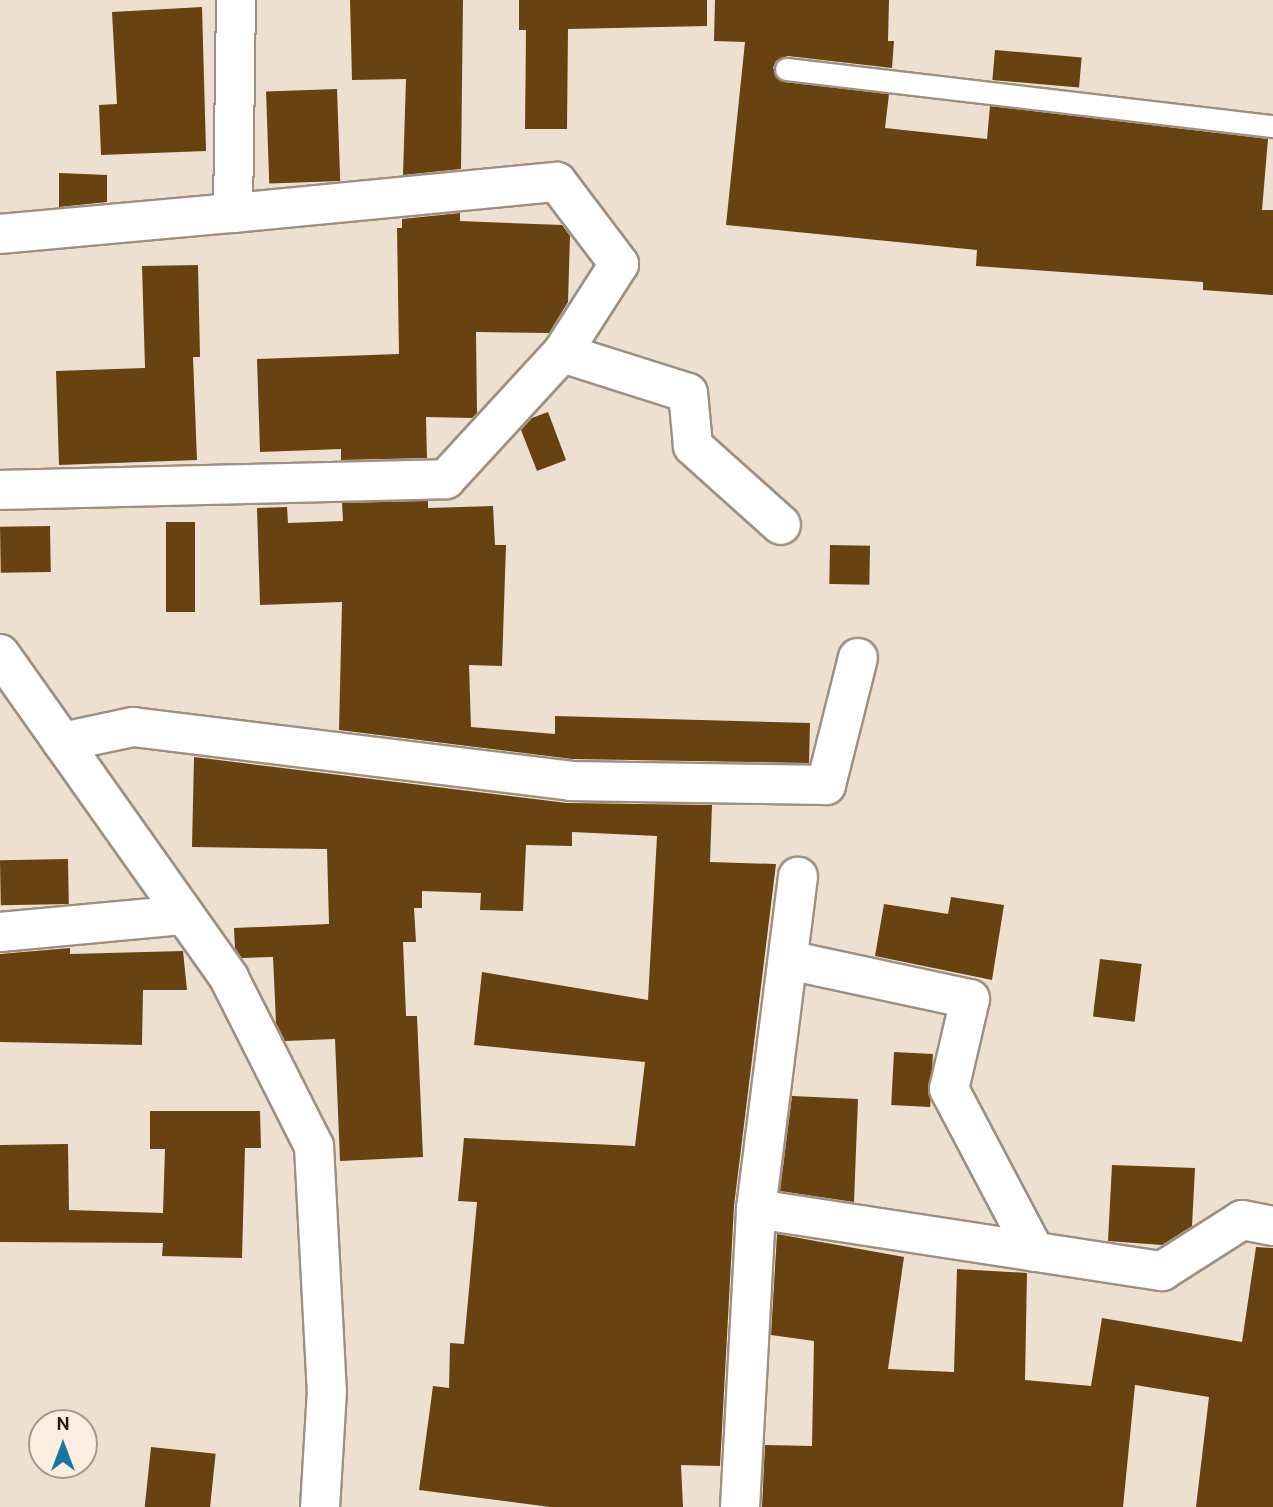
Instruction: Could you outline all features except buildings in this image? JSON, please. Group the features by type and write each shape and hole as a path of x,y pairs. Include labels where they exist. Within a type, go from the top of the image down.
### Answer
{"street":[{"path":"233,213 236,0"},
{"path":"0,234 557,182 619,264 562,353 446,478 0,490"},
{"path":"562,353 688,393 693,446 780,525"},
{"path":"0,654 229,978 314,1146 327,1390 320,1507"},
{"path":"62,742 133,727 570,781 826,785 858,658"},
{"path":"740,1507 756,1209 798,877"},
{"path":"0,932 184,915"},
{"path":"788,960 970,999 949,1089 1035,1252"},
{"path":"756,1209 1162,1271 1242,1220 1273,1226"}],"lane":[{"path":"786,69 1273,126"}]}
